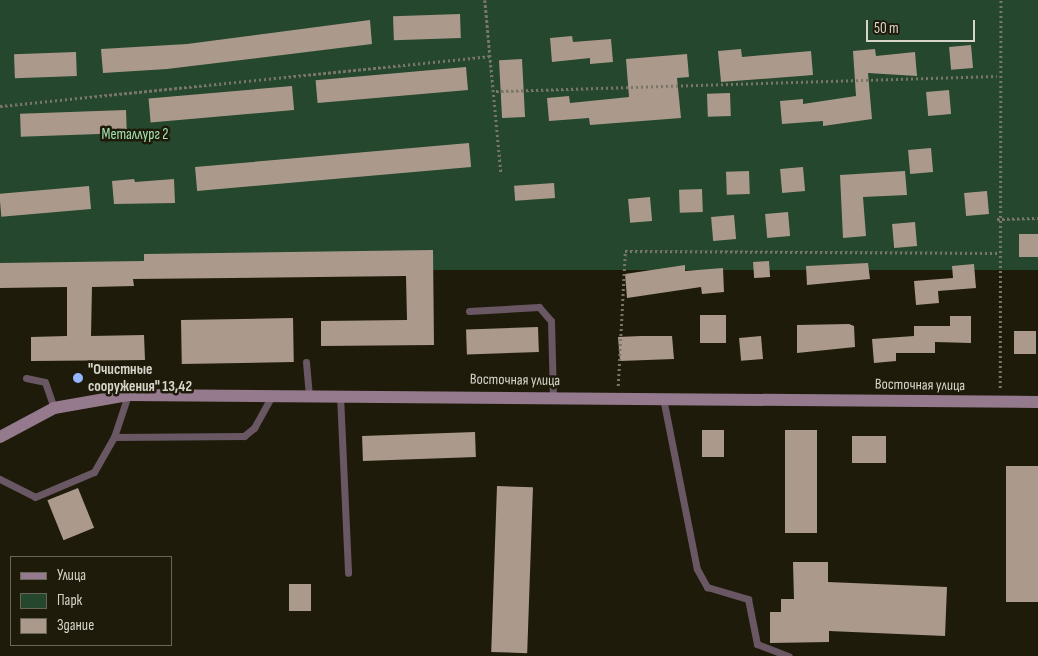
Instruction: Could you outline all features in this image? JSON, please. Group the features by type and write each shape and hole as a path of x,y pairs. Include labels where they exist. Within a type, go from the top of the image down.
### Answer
{"main road":[{"name":"Восточная улица","path":"0,437 54,408 128,395 340,394 1038,402"}],"lane":[{"path":"469,311 539,307 551,321 553,397"},
{"path":"306,362 309,395"},
{"path":"26,378 45,382 54,408"},
{"path":"340,394 348,573"},
{"path":"0,479 35,497 94,472 114,437 128,395"},
{"path":"114,437 244,436 254,428 272,395"},
{"path":"663,398 697,569 707,586 748,600 757,644 789,656"}],"path":[{"path":"485,0 488,56 496,91 501,173"},
{"path":"1000,402 997,76 1001,0"},
{"path":"0,106 488,56"},
{"path":"496,91 997,76"},
{"path":"997,219 1038,218"},
{"path":"617,398 625,251 1000,253"}],"green space":[{"name":"Металлург 2","path":"0,0 1038,0 1038,270 0,270"}],"building":[{"path":"460,14 461,38 394,40 393,16"},
{"path":"370,20 372,44 167,69 103,73 101,49 187,44"},
{"path":"572,36 573,42 611,39 613,62 590,64 590,58 552,62 550,38"},
{"path":"971,45 973,68 951,70 949,47"},
{"path":"741,49 742,57 811,51 813,75 721,82 718,51"},
{"path":"875,49 876,56 915,52 917,76 868,73 872,119 823,126 823,121 782,124 780,101 803,99 803,104 856,96 853,51"},
{"path":"76,52 77,76 15,78 14,54"},
{"path":"687,54 689,77 677,78 681,118 590,125 589,118 549,121 547,98 569,96 570,103 629,97 626,59"},
{"path":"522,59 525,117 502,118 499,60"},
{"path":"466,67 468,90 318,103 316,80"},
{"path":"292,86 294,110 151,122 149,99"},
{"path":"949,90 951,114 928,116 926,92"},
{"path":"730,93 731,116 708,117 707,94"},
{"path":"126,110 127,133 21,137 20,114"},
{"path":"469,143 471,167 197,191 195,167"},
{"path":"931,148 933,172 910,174 908,150"},
{"path":"803,167 805,191 782,193 780,169"},
{"path":"749,171 750,194 727,195 726,172"},
{"path":"905,171 907,195 863,197 866,236 843,238 840,175"},
{"path":"134,179 135,182 174,179 175,203 114,204 112,181"},
{"path":"554,183 555,198 515,201 514,186"},
{"path":"89,186 91,209 1,217 0,194"},
{"path":"702,189 703,212 680,213 679,190"},
{"path":"987,191 989,214 966,216 964,193"},
{"path":"650,197 652,221 630,223 628,199"},
{"path":"788,212 790,236 767,238 765,214"},
{"path":"734,215 736,239 713,241 711,217"},
{"path":"915,222 917,246 894,248 892,224"},
{"path":"1019,234 1038,234 1038,257 1019,257"},
{"path":"433,250 434,345 321,346 321,321 407,320 406,276 133,279 134,286 92,287 91,336 144,335 145,360 31,361 31,337 67,336 67,287 0,288 0,263 144,261 144,254"},
{"path":"769,261 770,277 754,278 753,262"},
{"path":"868,263 870,279 807,285 806,266"},
{"path":"974,264 976,288 938,291 939,303 916,305 914,281 953,278 952,266"},
{"path":"685,265 685,271 723,268 724,292 702,294 701,287 627,298 625,274"},
{"path":"700,315 726,315 726,343 700,343"},
{"path":"950,316 971,316 971,343 935,342 935,353 896,353 896,361 874,363 872,339 914,336 914,326 950,326"},
{"path":"293,318 294,362 182,364 181,320"},
{"path":"849,324 854,326 855,347 797,353 797,325"},
{"path":"538,327 539,352 467,354 466,330"},
{"path":"1014,331 1036,331 1036,354 1014,354"},
{"path":"672,336 674,359 620,361 618,337"},
{"path":"761,336 763,359 741,361 739,338"},
{"path":"702,430 724,430 724,457 702,457"},
{"path":"785,430 817,430 817,533 785,533"},
{"path":"475,432 476,457 363,461 362,436"},
{"path":"852,436 886,436 886,463 852,463"},
{"path":"1006,466 1038,466 1038,602 1006,602"},
{"path":"497,486 533,487 527,653 491,652"},
{"path":"78,488 94,528 64,540 47,500"},
{"path":"793,562 828,562 828,582 947,587 945,636 829,631 829,642 770,643 770,612 781,612 781,599 794,599"},
{"path":"289,584 311,584 311,611 289,611"}],"place":[{"name":"\"Очистные сооружения\" 13,42","path":"78,378"}]}
